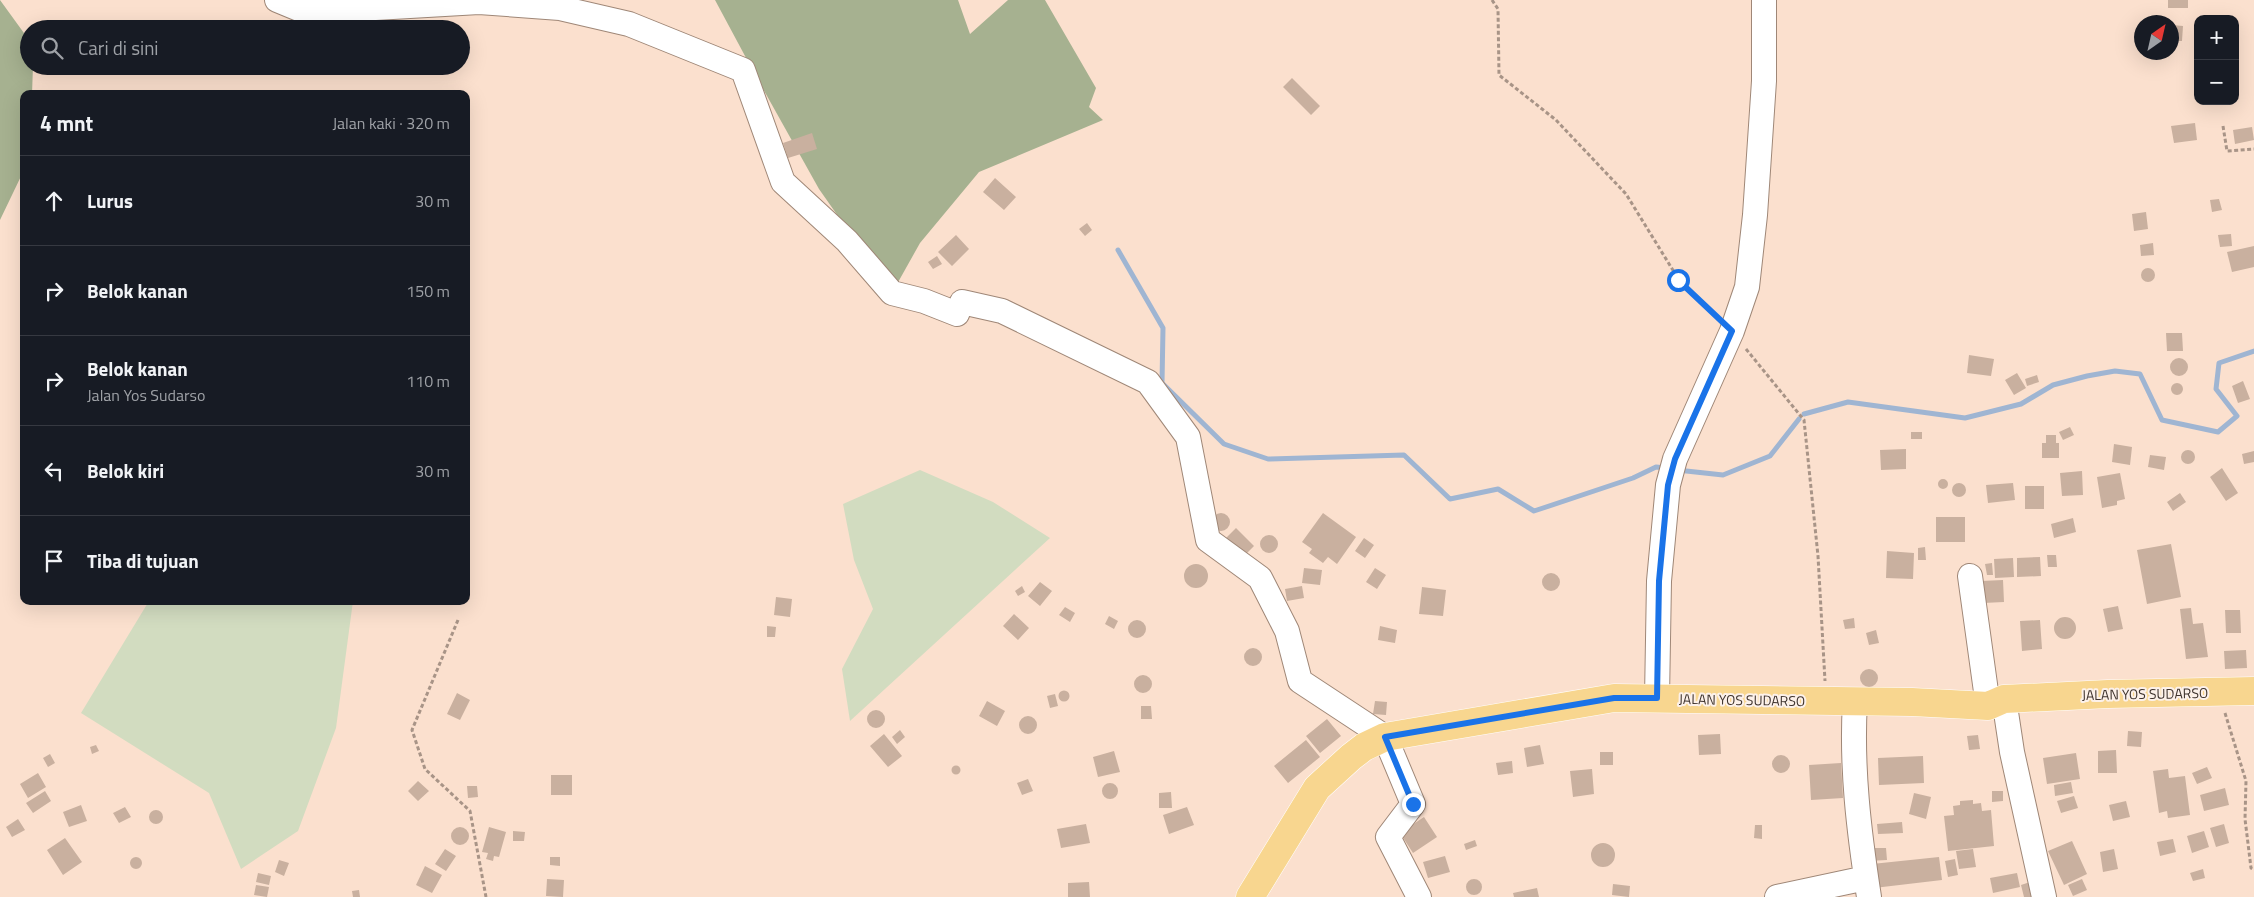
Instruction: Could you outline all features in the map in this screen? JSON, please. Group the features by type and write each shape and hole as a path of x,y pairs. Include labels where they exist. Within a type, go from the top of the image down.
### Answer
{"main road":[{"name":"JALAN YOS SUDARSO","path":"1250,897 1317,788 1364,747 1385,737 1614,698 1996,702 2108,694 2254,691"}],"street":[{"path":"276,0 306,12 479,2 560,8 628,24 743,70 783,182 847,241 892,294 924,301 958,314 962,302 1002,311 1148,382 1188,437 1208,540 1260,578 1287,630 1300,680 1385,737 1413,804 1388,837 1419,897"},
{"path":"1657,698 1659,581 1673,466 1732,331 1747,287 1755,215 1764,80 1764,0"},
{"path":"1970,576 1996,702 2012,752 2044,897"},
{"path":"1777,897 1867,888 1860,839 1854,759 1855,702"}],"path":[{"path":"1492,0 1498,9 1499,75 1556,120 1626,194 1678,280 1732,331 1804,420 1818,556 1827,701"},
{"path":"2223,126 2226,151 2254,149"},
{"path":"458,620 412,730 426,769 470,811 486,897"},
{"path":"2217,692 2231,729 2246,781 2245,819 2251,868 2254,870"}],"green space":[{"path":"0,0 20,28 20,75 33,75 32,90 20,90 20,178 0,220"},
{"path":"715,0 958,0 970,34 1008,0 1045,0 1096,88 1089,107 1103,120 979,172 920,243 892,293 819,189"},
{"path":"920,470 993,502 1050,538 850,721 842,669 873,609 854,560 843,504"},
{"path":"147,605 352,605 336,728 298,831 241,869 209,793 81,713"}],"building":[{"path":"2168,0 2188,0 2188,8 2168,8"},
{"path":"2179,26 2183,26 2182,41 2179,41"},
{"path":"1292,78 1320,106 1311,115 1283,87"},
{"path":"2195,123 2197,140 2174,143 2171,126"},
{"path":"2252,127 2254,140 2235,144 2233,130"},
{"path":"812,133 817,149 788,158 783,143"},
{"path":"995,178 1016,197 1004,210 983,192"},
{"path":"2219,199 2222,210 2212,212 2210,200"},
{"path":"2146,212 2148,229 2134,231 2132,214"},
{"path":"1087,223 1092,230 1085,236 1079,229"},
{"path":"2231,234 2232,246 2220,247 2218,235"},
{"path":"956,235 969,249 952,266 938,252"},
{"path":"2153,243 2154,255 2141,256 2140,245"},
{"path":"2254,246 2254,267 2232,272 2227,252"},
{"path":"937,256 942,264 933,269 928,262"},
{"path":"2145,268 2151,268 2155,275 2151,282 2145,282 2141,278 2141,272"},
{"path":"2166,333 2182,333 2183,351 2167,351"},
{"path":"1969,355 1994,359 1991,376 1967,373"},
{"path":"2179,358 2185,361 2188,367 2185,373 2179,376 2173,373 2170,367 2173,361"},
{"path":"2017,373 2026,388 2014,395 2005,380"},
{"path":"2037,375 2039,382 2027,386 2025,379"},
{"path":"2243,381 2250,399 2238,403 2232,386"},
{"path":"2179,383 2182,384 2182,394 2175,395 2172,394 2171,387 2172,384"},
{"path":"2070,427 2074,435 2063,440 2059,432"},
{"path":"1911,432 1922,432 1922,439 1911,439"},
{"path":"2046,435 2056,435 2056,443 2059,443 2059,458 2042,458 2042,443 2046,443"},
{"path":"2114,444 2132,447 2130,465 2112,462"},
{"path":"1906,449 1906,469 1881,470 1880,450"},
{"path":"2188,450 2193,452 2195,457 2193,462 2188,464 2183,462 2181,457 2183,452"},
{"path":"2254,451 2254,462 2244,464 2242,454"},
{"path":"2150,455 2166,457 2164,470 2148,467"},
{"path":"2222,468 2238,493 2226,501 2210,477"},
{"path":"2082,471 2083,495 2062,496 2060,473"},
{"path":"2120,473 2125,499 2117,501 2117,505 2102,508 2097,477"},
{"path":"1941,479 1945,479 1948,484 1947,488 1941,489 1938,486 1938,482"},
{"path":"1959,483 1964,485 1966,490 1964,495 1959,497 1954,495 1952,490 1954,485"},
{"path":"2013,483 2015,500 1988,503 1986,485"},
{"path":"2025,486 2044,486 2044,509 2025,509"},
{"path":"2180,493 2186,502 2173,511 2167,502"},
{"path":"1221,513 1227,516 1230,522 1227,528 1221,531 1215,528 1212,522 1215,516"},
{"path":"1323,513 1356,537 1337,564 1328,557 1323,563 1309,553 1312,549 1302,542"},
{"path":"1936,517 1965,517 1965,542 1936,542"},
{"path":"2073,518 2076,532 2054,538 2051,524"},
{"path":"1236,528 1254,546 1240,560 1222,542"},
{"path":"1269,535 1275,538 1278,544 1275,550 1269,553 1263,550 1260,544 1263,538"},
{"path":"1364,538 1374,545 1365,558 1355,551"},
{"path":"2171,544 2181,597 2147,604 2137,550"},
{"path":"1925,547 1926,560 1918,560 1918,548"},
{"path":"1887,551 1914,553 1913,579 1886,578"},
{"path":"2047,555 2056,555 2057,567 2048,567"},
{"path":"2040,557 2041,576 2017,577 2017,558"},
{"path":"2013,558 2014,577 1995,578 1994,559"},
{"path":"1992,563 1993,575 1987,575 1985,564"},
{"path":"1196,564 1204,568 1208,576 1204,584 1196,588 1188,584 1184,576 1188,568"},
{"path":"1304,568 1322,570 1320,585 1302,583"},
{"path":"1375,568 1386,575 1377,589 1366,582"},
{"path":"1547,573 1555,573 1560,578 1558,589 1547,591 1542,586 1542,578"},
{"path":"2003,580 2004,602 1983,603 1981,581"},
{"path":"1040,582 1052,591 1040,606 1028,596"},
{"path":"1022,586 1025,592 1018,596 1015,591"},
{"path":"1302,586 1304,598 1287,601 1285,589"},
{"path":"1422,587 1446,590 1443,616 1419,614"},
{"path":"776,597 792,599 790,617 774,615"},
{"path":"2118,606 2123,629 2108,632 2103,609"},
{"path":"1065,607 1075,613 1070,622 1059,615"},
{"path":"2191,608 2193,624 2203,623 2208,657 2186,659 2180,609"},
{"path":"2225,610 2240,610 2241,633 2226,633"},
{"path":"1014,614 1029,628 1018,640 1003,626"},
{"path":"1109,616 1118,621 1114,629 1105,624"},
{"path":"2065,617 2073,620 2076,628 2073,636 2065,639 2057,636 2054,628 2057,620"},
{"path":"1854,618 1855,628 1845,629 1843,620"},
{"path":"1137,620 1143,623 1146,629 1143,635 1137,638 1131,635 1128,629 1131,623"},
{"path":"2040,620 2042,649 2022,651 2020,621"},
{"path":"767,626 776,627 775,637 767,637"},
{"path":"1380,626 1397,630 1395,643 1378,640"},
{"path":"1876,630 1879,643 1869,645 1866,633"},
{"path":"1253,648 1259,651 1262,657 1259,663 1253,666 1247,663 1244,657 1247,651"},
{"path":"2246,650 2247,668 2225,669 2224,651"},
{"path":"1869,669 1875,672 1878,678 1875,684 1869,687 1863,684 1860,678 1863,672"},
{"path":"1143,675 1149,678 1152,684 1149,690 1143,693 1137,690 1134,684 1137,678"},
{"path":"1064,690 1070,696 1064,702 1058,696"},
{"path":"457,693 470,700 460,720 447,714"},
{"path":"1055,694 1058,706 1050,708 1047,696"},
{"path":"987,701 1005,711 997,726 979,716"},
{"path":"1375,701 1387,702 1386,715 1373,714"},
{"path":"1141,706 1151,706 1152,719 1141,719"},
{"path":"872,710 880,710 885,715 883,726 872,728 867,723 867,715"},
{"path":"1028,716 1034,719 1037,725 1034,731 1028,734 1022,731 1019,725 1022,719"},
{"path":"1327,719 1341,736 1320,753 1306,736"},
{"path":"900,730 905,737 897,744 892,737"},
{"path":"2128,731 2142,732 2141,747 2127,746"},
{"path":"884,734 902,756 888,767 870,746"},
{"path":"1720,734 1721,754 1699,755 1698,735"},
{"path":"1978,735 1980,749 1969,750 1967,736"},
{"path":"1306,740 1320,757 1288,783 1274,766"},
{"path":"96,745 99,751 92,754 90,747"},
{"path":"1540,745 1544,764 1527,767 1524,748"},
{"path":"2116,750 2117,773 2098,773 2098,751"},
{"path":"1114,751 1120,772 1098,777 1093,757"},
{"path":"1600,752 1613,752 1613,765 1600,765"},
{"path":"2076,753 2080,779 2047,784 2043,758"},
{"path":"50,754 55,763 48,767 43,758"},
{"path":"1781,755 1787,758 1790,764 1787,770 1781,773 1775,770 1772,764 1775,758"},
{"path":"1923,756 1924,783 1879,785 1878,758"},
{"path":"1512,761 1513,773 1498,775 1496,763"},
{"path":"1841,763 1843,798 1811,800 1809,765"},
{"path":"956,766 960,770 956,774 952,770"},
{"path":"2207,767 2212,778 2197,784 2192,773"},
{"path":"1592,769 1594,794 1573,797 1570,771"},
{"path":"2168,769 2169,778 2185,776 2190,815 2168,818 2167,811 2159,813 2153,771"},
{"path":"38,773 46,787 28,798 20,784"},
{"path":"551,775 572,775 572,795 551,795"},
{"path":"1028,779 1033,791 1022,795 1017,783"},
{"path":"418,781 429,791 418,801 408,791"},
{"path":"2071,782 2073,793 2055,796 2054,785"},
{"path":"1107,783 1113,783 1118,788 1116,797 1107,799 1102,794 1102,788"},
{"path":"467,786 477,786 478,797 468,798"},
{"path":"2225,788 2229,805 2204,811 2200,795"},
{"path":"45,791 51,801 33,813 26,803"},
{"path":"1992,791 2003,791 2003,801 1992,802"},
{"path":"1171,792 1172,808 1159,808 1159,793"},
{"path":"1914,793 1931,797 1926,819 1909,814"},
{"path":"2074,796 2078,808 2061,813 2057,801"},
{"path":"1973,800 1973,804 1981,803 1982,811 1991,810 1994,846 1948,851 1944,816 1954,815 1953,806 1960,805 1960,801"},
{"path":"2126,801 2130,817 2113,821 2109,805"},
{"path":"81,805 87,821 69,827 63,812"},
{"path":"125,807 131,817 119,823 113,813"},
{"path":"1187,807 1194,825 1169,834 1163,815"},
{"path":"153,810 159,810 163,817 159,824 153,824 149,820 149,814"},
{"path":"1424,817 1437,837 1413,853 1400,833"},
{"path":"18,819 25,830 12,837 6,827"},
{"path":"1902,822 1903,833 1878,834 1877,824"},
{"path":"1086,824 1090,843 1061,848 1057,829"},
{"path":"2224,824 2229,843 2216,847 2210,828"},
{"path":"1755,825 1762,825 1762,839 1754,838"},
{"path":"456,827 464,827 469,832 467,843 456,845 451,840 451,832"},
{"path":"489,827 506,832 499,857 494,856 493,861 486,859 488,853 482,852"},
{"path":"513,831 525,832 524,841 513,841"},
{"path":"2204,831 2209,847 2192,853 2187,836"},
{"path":"65,838 82,862 63,875 47,850"},
{"path":"2173,839 2176,852 2160,856 2157,842"},
{"path":"1475,840 1477,846 1466,850 1464,844"},
{"path":"2072,841 2087,874 2064,885 2048,851"},
{"path":"1603,843 1608,844 1614,850 1614,860 1608,866 1603,867 1598,866 1592,860 1591,855 1592,850 1598,844"},
{"path":"1868,848 1886,848 1887,860 1868,861"},
{"path":"445,849 456,856 446,871 435,864"},
{"path":"1973,849 1976,867 1959,869 1956,851"},
{"path":"2114,849 2118,869 2103,872 2100,852"},
{"path":"1445,856 1450,872 1428,878 1423,862"},
{"path":"134,857 138,857 142,863 138,869 134,869 130,865 130,861"},
{"path":"550,857 560,857 560,866 550,865"},
{"path":"1939,857 1942,880 1874,888 1872,864"},
{"path":"1955,859 1958,875 1948,877 1945,861"},
{"path":"279,860 289,863 284,876 275,872"},
{"path":"425,866 442,875 432,893 416,885"},
{"path":"2203,869 2205,878 2193,881 2190,873"},
{"path":"258,873 271,876 269,885 256,882"},
{"path":"2017,873 2020,887 1993,893 1990,878"},
{"path":"547,879 564,880 563,897 546,896"},
{"path":"1474,879 1482,887 1474,895 1466,887"},
{"path":"2082,879 2087,890 2073,896 2068,885"},
{"path":"2033,881 2038,897 2024,897 2021,885"},
{"path":"1089,882 1090,897 1068,897 1068,883"},
{"path":"1613,884 1630,886 1629,897 1612,895"},
{"path":"256,885 269,887 267,897 254,895"},
{"path":"1537,888 1539,897 1514,897 1513,893"},
{"path":"359,890 360,897 353,897 352,891"}],"waterway":[{"path":"1118,250 1163,328 1162,383 1224,444 1268,459 1404,455 1450,499 1498,489 1534,511 1633,478 1656,467 1667,468"},
{"path":"1804,414 1848,402 1965,418 2021,404 2053,385 2115,371 2140,374 2162,420 2218,432 2237,416 2216,389 2219,363 2254,351"},
{"path":"1677,470 1723,475 1770,456 1799,419"}],"route":[{"path":"1413,804 1385,737 1614,698 1657,698 1659,581 1668,485 1675,459 1732,331 1678,280"}]}
